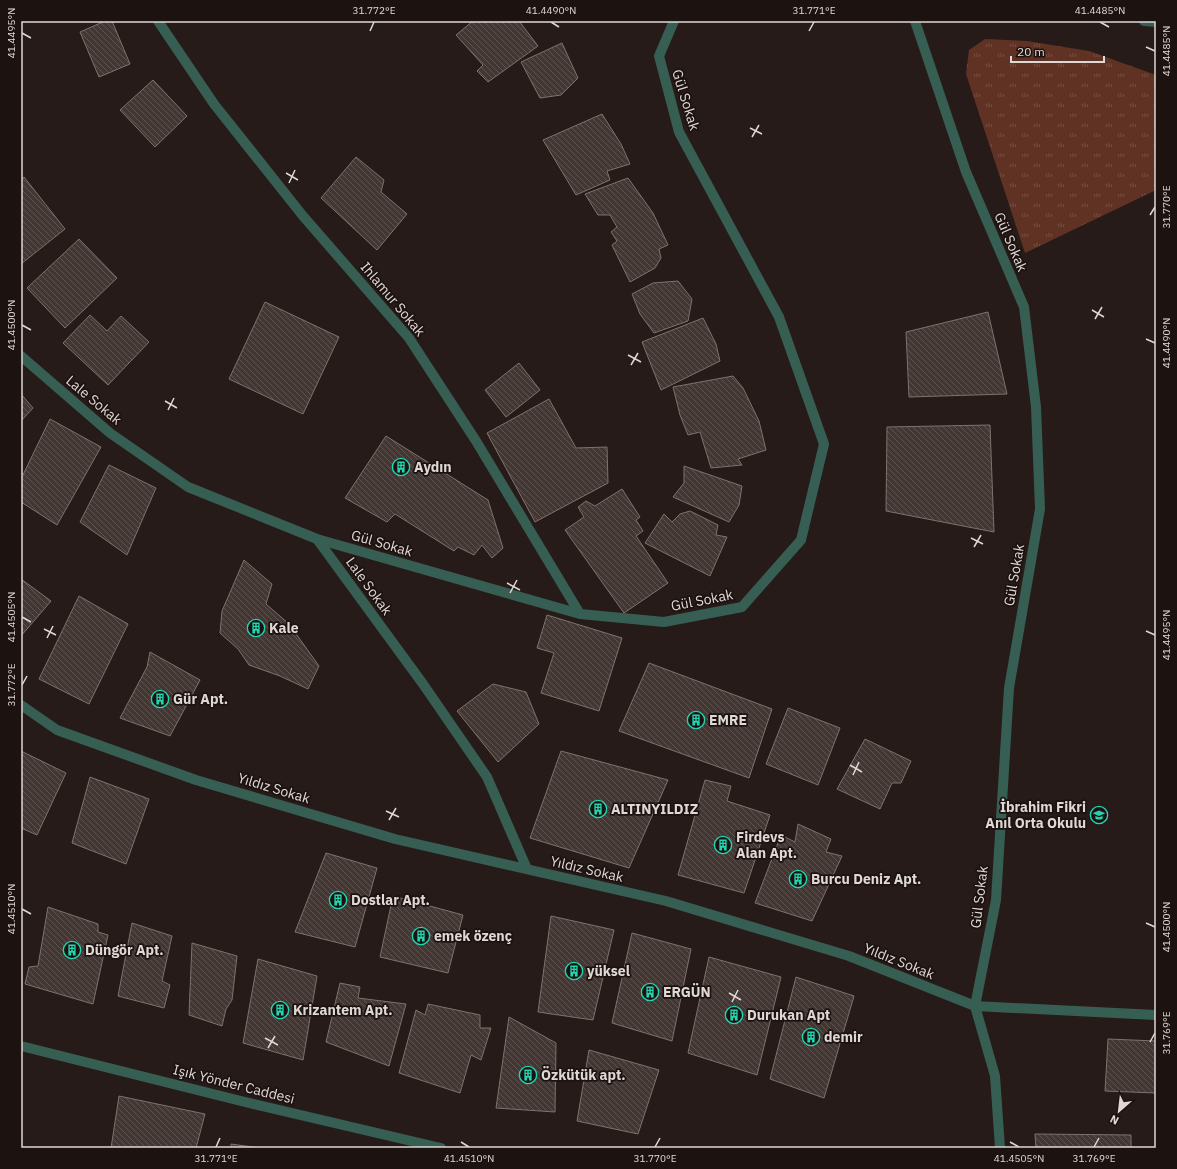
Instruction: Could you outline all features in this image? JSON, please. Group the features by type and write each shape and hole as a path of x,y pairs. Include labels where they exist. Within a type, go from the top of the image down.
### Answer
{"street":[{"name":"Ihlamur Sokak","path":"158,21 214,104 288,197 409,338 476,441 580,614"},
{"name":"Gül Sokak","path":"317,539 580,614 664,622 742,607 801,540 824,444 779,317 679,132 658,56 674,21"},
{"name":"Gül Sokak","path":"915,21 966,172 1024,307 1036,407 1040,509 1009,688 996,900 975,1006 995,1076 1000,1148"},
{"path":"1144,21 1156,22"},
{"name":"Lale Sokak","path":"21,356 110,433 188,487 317,539 410,666 487,777 527,869"},
{"name":"Yıldız Sokak","path":"21,705 57,730 196,780 395,839 666,901 849,956 975,1006 1156,1016"},
{"name":"Işık Yönder Caddesi","path":"21,1046 241,1101 441,1148"}],"green space":[{"path":"985,39 1027,41 1089,51 1156,75 1156,190 1025,253 966,74 969,50"}],"building":[{"path":"105,21 112,21 130,64 99,77 80,32"},
{"path":"473,21 519,21 538,46 488,82 477,71 483,65 456,35"},
{"path":"562,43 578,78 561,95 540,98 521,62"},
{"path":"153,80 187,116 155,147 120,110"},
{"path":"602,114 621,144 630,164 607,171 610,180 576,195 543,140"},
{"path":"356,157 384,180 381,192 407,214 377,250 321,198"},
{"path":"24,177 65,229 21,264 21,180"},
{"path":"628,178 653,213 668,245 659,249 661,258 655,268 630,282 612,245 617,241 611,232 617,227 610,215 598,215 585,194"},
{"path":"79,239 117,278 65,328 27,288"},
{"path":"678,281 692,299 688,321 654,333 640,314 632,294 653,283"},
{"path":"265,302 339,337 303,414 229,379"},
{"path":"988,312 1007,394 909,397 906,332"},
{"path":"90,315 107,331 121,316 149,342 108,385 63,343"},
{"path":"703,318 716,344 720,361 661,390 642,342"},
{"path":"519,363 540,390 506,417 485,390"},
{"path":"733,376 743,388 759,421 766,450 738,459 742,465 711,468 700,432 688,435 680,415 673,387"},
{"path":"21,394 33,408 21,421"},
{"path":"549,399 576,448 607,447 608,483 535,522 487,433"},
{"path":"50,419 101,447 57,525 21,502 21,479"},
{"path":"990,425 994,532 886,511 887,427"},
{"name":"Aydın","path":"386,436 488,500 503,548 492,558 482,545 474,555 458,547 454,551 395,514 387,522 345,498"},
{"path":"109,465 156,488 127,555 80,522"},
{"path":"684,466 742,486 739,505 729,522 673,497 684,483"},
{"path":"622,489 640,517 636,520 643,531 636,536 668,583 624,613 565,530 584,517 578,507 586,501 595,506"},
{"path":"690,511 718,525 716,535 727,537 710,576 645,543 664,514 672,522 680,514"},
{"name":"Kale","path":"244,560 272,584 266,604 289,624 319,666 308,689 280,676 249,665 238,649 220,633 222,611"},
{"path":"21,579 51,601 21,636"},
{"path":"79,596 128,624 89,704 39,679"},
{"path":"547,615 622,638 599,711 541,693 554,653 537,648"},
{"name":"Gür Apt.","path":"150,652 200,680 170,736 120,718 147,667"},
{"name":"EMRE","path":"649,663 772,709 749,778 619,731"},
{"path":"493,684 526,692 539,724 498,762 457,711"},
{"path":"788,708 840,728 818,785 766,764"},
{"path":"865,739 911,761 901,783 892,783 880,809 837,789"},
{"path":"21,751 66,773 37,835 21,828"},
{"name":"ALTINYILDIZ","path":"561,751 668,780 629,868 530,838"},
{"path":"90,777 149,799 126,864 72,843"},
{"name":"Firdevs Alan Apt.","path":"705,780 731,786 727,801 770,815 744,893 678,875"},
{"name":"Burcu Deniz Apt.","path":"798,824 831,839 826,852 842,856 812,921 755,903 781,835 795,842"},
{"name":"Dostlar Apt.","path":"326,853 377,868 355,947 295,932"},
{"name":"emek özenç","path":"393,896 463,915 448,973 380,957"},
{"name":"Düngör Apt.","path":"48,907 98,924 98,932 108,935 93,1004 25,984 29,967 38,966"},
{"name":"yüksel","path":"551,916 614,930 593,1020 538,1012"},
{"path":"132,923 172,936 162,981 170,985 164,1008 118,996"},
{"name":"ERGÜN","path":"632,933 691,949 672,1041 612,1023"},
{"path":"192,943 237,956 232,1000 226,1009 222,1026 189,1015"},
{"name":"Durukan Apt","path":"709,957 781,977 757,1075 688,1053"},
{"name":"Krizantem Apt.","path":"258,959 317,976 303,1060 243,1043"},
{"name":"demir","path":"796,977 854,996 824,1098 770,1079"},
{"path":"340,983 360,987 358,998 406,1004 389,1066 326,1042"},
{"path":"428,1004 480,1015 480,1028 491,1028 481,1060 471,1055 460,1093 399,1073 416,1010 425,1015"},
{"name":"Özkütük apt.","path":"509,1017 556,1043 555,1112 496,1108"},
{"path":"1108,1039 1156,1041 1156,1093 1105,1091"},
{"path":"589,1050 659,1070 638,1134 577,1121"},
{"path":"119,1096 205,1114 196,1148 111,1148"},
{"path":"1035,1134 1131,1135 1131,1148 1036,1148"},
{"path":"231,1144 260,1148 231,1148"}],"place":[{"name":"Aydın","path":"401,467"},
{"name":"Kale","path":"256,628"},
{"name":"Gür Apt.","path":"160,699"},
{"name":"EMRE","path":"696,720"},
{"name":"ALTINYILDIZ","path":"598,809"},
{"name":"İbrahim Fikri Anıl Orta Okulu","path":"1099,815"},
{"name":"Firdevs Alan Apt.","path":"723,845"},
{"name":"Burcu Deniz Apt.","path":"798,879"},
{"name":"Dostlar Apt.","path":"338,900"},
{"name":"emek özenç","path":"421,936"},
{"name":"Düngör Apt.","path":"72,950"},
{"name":"yüksel","path":"574,971"},
{"name":"ERGÜN","path":"650,992"},
{"name":"Krizantem Apt.","path":"280,1010"},
{"name":"Durukan Apt","path":"734,1015"},
{"name":"demir","path":"811,1037"},
{"name":"Özkütük apt.","path":"528,1075"}]}
